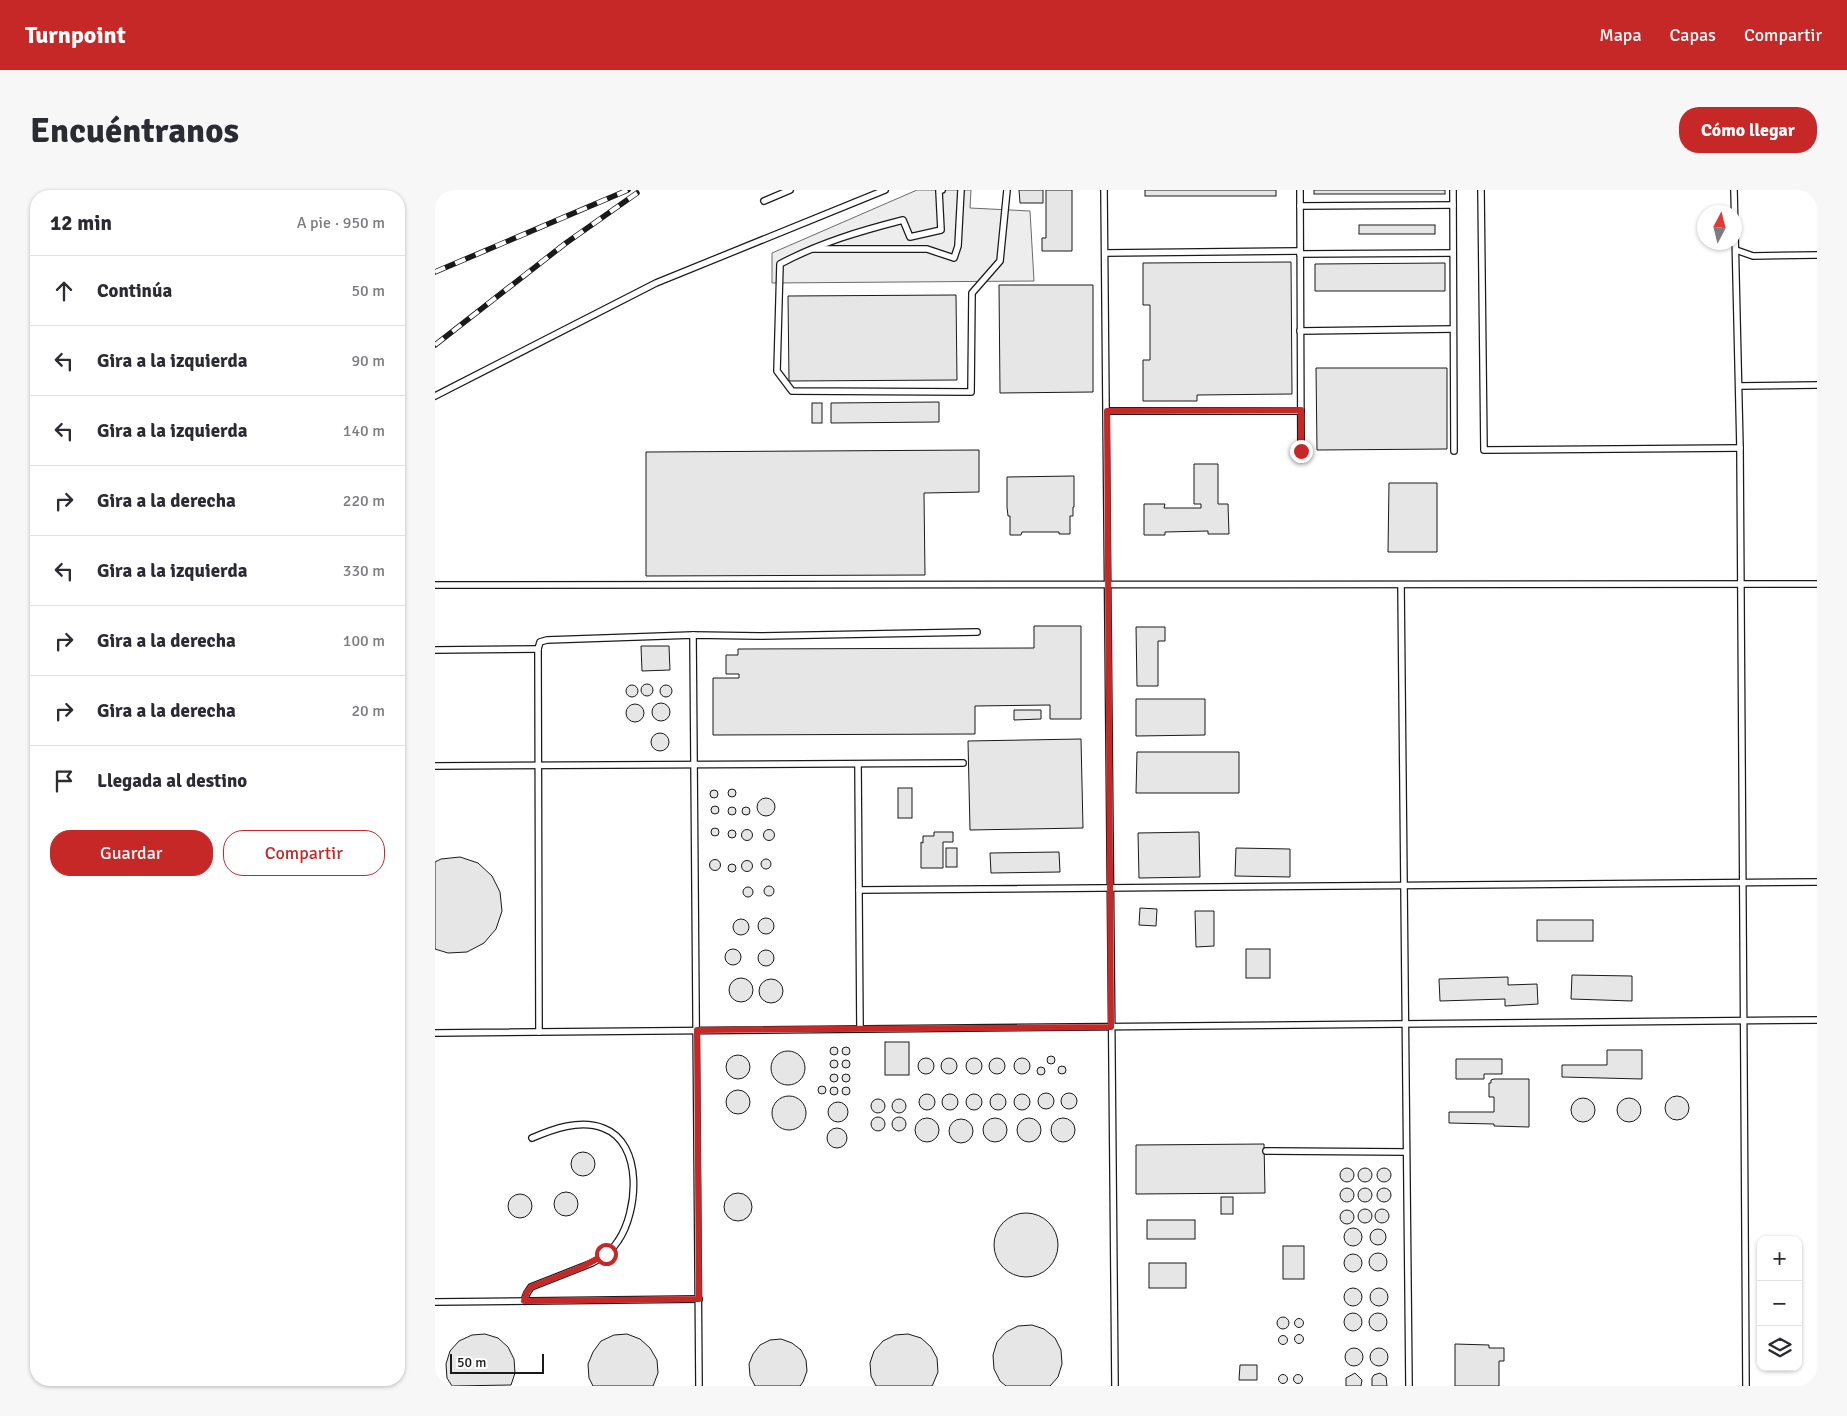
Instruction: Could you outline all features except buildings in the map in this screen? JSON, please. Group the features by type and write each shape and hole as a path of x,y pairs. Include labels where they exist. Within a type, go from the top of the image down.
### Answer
{"lane":[{"path":"764,201 790,190"},
{"path":"435,396 656,283 885,190"},
{"path":"942,190 939,191 941,230 910,237 903,220 863,230 809,249 780,264 777,371 792,391 971,392 972,292 1000,261 1007,190"},
{"path":"809,249 927,249 954,258 958,246 961,190"},
{"path":"1105,190 1115,1386"},
{"path":"1300,190 1301,451"},
{"path":"1453,190 1454,451"},
{"path":"1481,190 1484,450 1740,448"},
{"path":"1734,190 1734,205"},
{"path":"1300,206 1453,205"},
{"path":"1746,1386 1740,448 1736,250 1753,256 1817,255"},
{"path":"1105,253 1453,253"},
{"path":"1300,331 1453,329"},
{"path":"1739,386 1817,385"},
{"path":"1107,411 1301,410"},
{"path":"435,585 1817,584"},
{"path":"1401,585 1409,1386"},
{"path":"539,1032 538,649 541,642 547,640 693,635 759,636 977,632"},
{"path":"693,635 699,1386"},
{"path":"435,650 538,649"},
{"path":"435,766 963,763"},
{"path":"858,764 860,1029"},
{"path":"859,890 1817,882"},
{"path":"435,1033 1817,1020"},
{"path":"524,1301 531,1287 592,1263 600,1259 612,1248 627,1225 634,1195 634,1176 627,1152 618,1138 611,1132 595,1126 572,1126 532,1138"},
{"path":"1266,1151 1406,1152"},
{"path":"435,1302 699,1299"}],"shaded area":[{"path":"917,190 971,190 970,208 1030,211 1034,281 772,283 772,253"}],"railway":[{"path":"435,272 628,190"},
{"path":"435,345 566,243 637,193"}],"route":[{"path":"606,1254 600,1259 580,1268 531,1287 524,1301 699,1299 697,1030 1111,1027 1107,411 1301,410 1301,451"}]}
